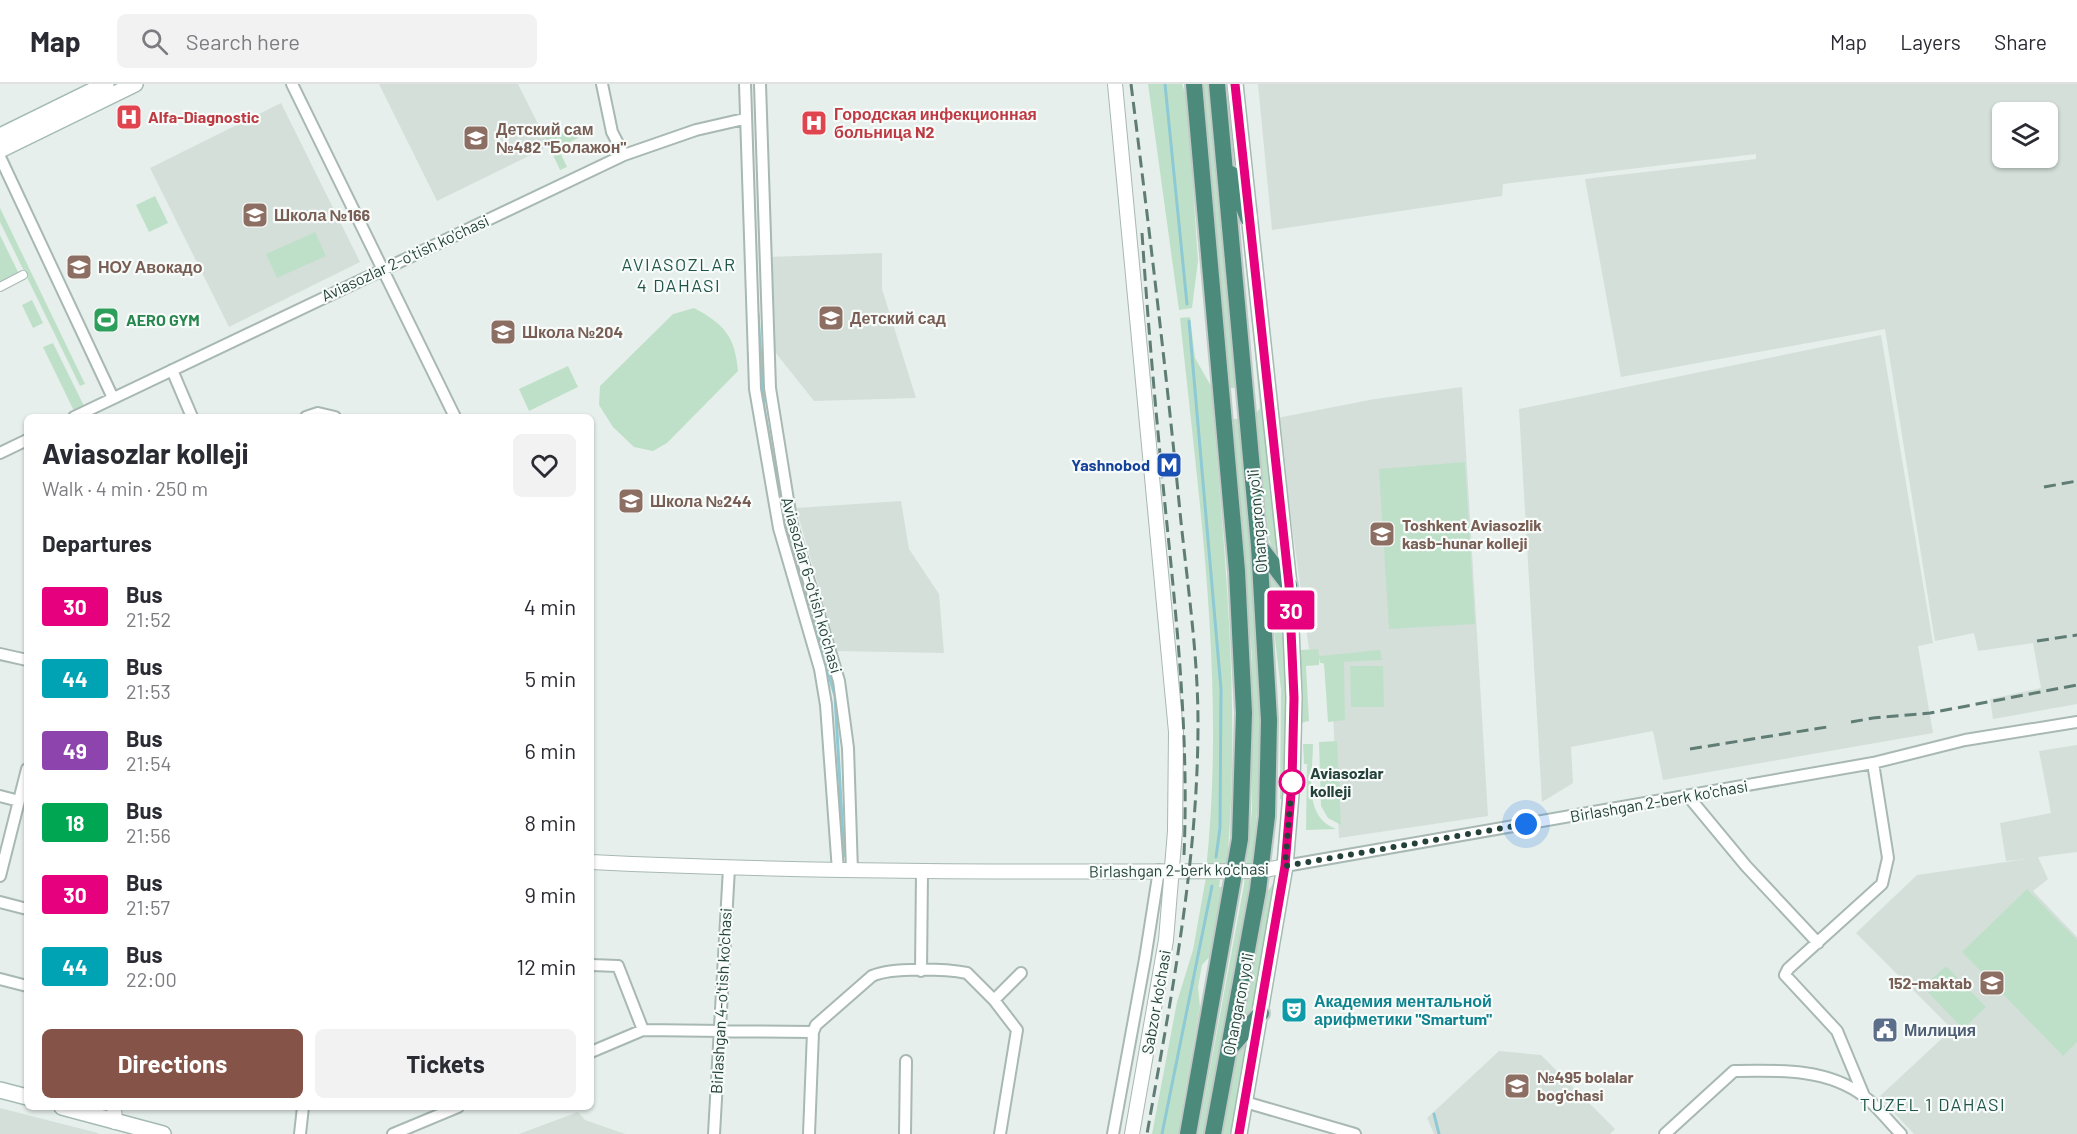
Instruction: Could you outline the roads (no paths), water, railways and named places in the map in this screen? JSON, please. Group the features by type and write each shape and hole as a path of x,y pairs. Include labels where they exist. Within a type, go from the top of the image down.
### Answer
{"highway":[{"name":"Ohangaron yoʻli","path":"1188,1134 1236,871 1243,802 1244,702 1237,571 1194,84"},
{"name":"Ohangaron yoʻli","path":"1213,1134 1261,871 1267,816 1269,720 1259,546 1217,84"},
{"path":"1224,158 1248,218"},
{"path":"1223,422 1232,405 1238,403 1246,407"},
{"path":"1259,546 1289,585"},
{"path":"1229,1048 1261,1013"}],"main road":[{"path":"0,136 106,84"},
{"path":"0,150 135,84"},
{"name":"Ohangaron yoʻli","path":"1235,84 1289,585 1294,698 1292,782 1285,866 1239,1134"},
{"path":"0,1090 24,1097"},
{"path":"73,1110 163,1134"}],"street":[{"path":"292,84 381,269 402,304 454,414"},
{"path":"602,84 612,132 624,155"},
{"name":"Aviasozlar 6-o'tish ko'chasi","path":"744,84 752,104 753,363 792,525 839,681 835,704 845,871"},
{"name":"Aviasozlar 6-o'tish ko'chasi","path":"760,84 744,119 753,191 768,365 766,414 779,528 820,669 835,704 848,748 845,871"},
{"name":"Sabzor ko'chasi","path":"1115,84 1175,705 1173,869 1164,958 1132,1134"},
{"name":"Aviasozlar 2-o'tish ko'chasi","path":"80,414 624,155 696,130 744,119"},
{"path":"0,157 113,398"},
{"path":"0,287 22,275"},
{"path":"172,370 191,414"},
{"path":"0,453 24,441"},
{"path":"0,654 24,659"},
{"name":"Birlashgan 2-berk ko'chasi","path":"594,862 845,871 1173,869 1261,871 1873,763 1965,740 2077,722"},
{"path":"1864,1096 1837,1030 1785,975 1788,969 1882,884 1887,872 1888,858 1873,763"},
{"path":"0,876 24,781"},
{"path":"0,796 19,801"},
{"path":"1688,796 1746,866 1818,943"},
{"name":"Birlashgan 4-o'tish ko'chasi","path":"714,1134 729,868"},
{"path":"1113,1134 1159,870"},
{"path":"921,971 922,872"},
{"path":"0,902 24,908"},
{"path":"594,965 618,966 643,1030"},
{"path":"809,1134 813,1032 819,1022 872,976 882,972 921,971 967,973 994,1000 1013,1024 1017,1037 1000,1134"},
{"path":"994,1000 1021,973"},
{"path":"0,979 24,985"},
{"path":"1133,1023 1152,1026"},
{"path":"594,1051 643,1030 813,1032"},
{"path":"905,1134 906,1061"},
{"path":"1665,1134 1734,1071 1803,1073 1832,1080 1864,1096 1901,1134"},
{"path":"1245,1102 1355,1134"},
{"path":"300,1134 303,1110"},
{"path":"393,1134 451,1110"}],"waterway":[{"path":"1165,84 1187,304"},
{"path":"758,314 764,407 782,513 835,696 844,856"},
{"path":"1189,321 1221,689 1220,828 1216,857"},
{"path":"1162,1134 1212,886"},
{"path":"1434,1114 1439,1134"}],"railway":[{"path":"1131,84 1192,618 1198,723 1193,827 1182,930 1147,1134"},
{"path":"1142,233 1152,369 1181,680 1185,767 1184,855"},
{"path":"2044,487 2077,481"},
{"path":"2037,641 2077,635"},
{"path":"1851,722 1930,713 2077,685"},
{"path":"1690,749 1827,727"}],"place":[{"name":"Alfa-Diagnostic","path":"129,117"},
{"name":"Городская инфекционная больница N2","path":"814,123"},
{"name":"Детский сам №482 \"Болажон\"","path":"476,138"},
{"name":"Школа №166","path":"255,215"},
{"name":"НОУ Авокадо","path":"79,267"},
{"name":"Детский сад","path":"831,318"},
{"name":"AERO GYM","path":"106,320"},
{"name":"Школа №204","path":"503,332"},
{"name":"Yashnobod","path":"1169,465"},
{"name":"Школа №244","path":"631,501"},
{"name":"Toshkent Aviasozlik kasb-hunar kolleji","path":"1382,534"},
{"name":"Aviasozlar kolleji","path":"1292,782"},
{"name":"152-maktab","path":"1992,983"},
{"name":"Академия ментальной арифметики \"Smartum\"","path":"1294,1010"},
{"name":"Милиция","path":"1885,1030"},
{"name":"№495 bolalar bog'chasi","path":"1517,1086"}],"district":[{"name":"AVIASOZLAR 4 DAHASI","path":"679,276"},
{"name":"TUZEL 1 DAHASI","path":"1933,1105"}]}
